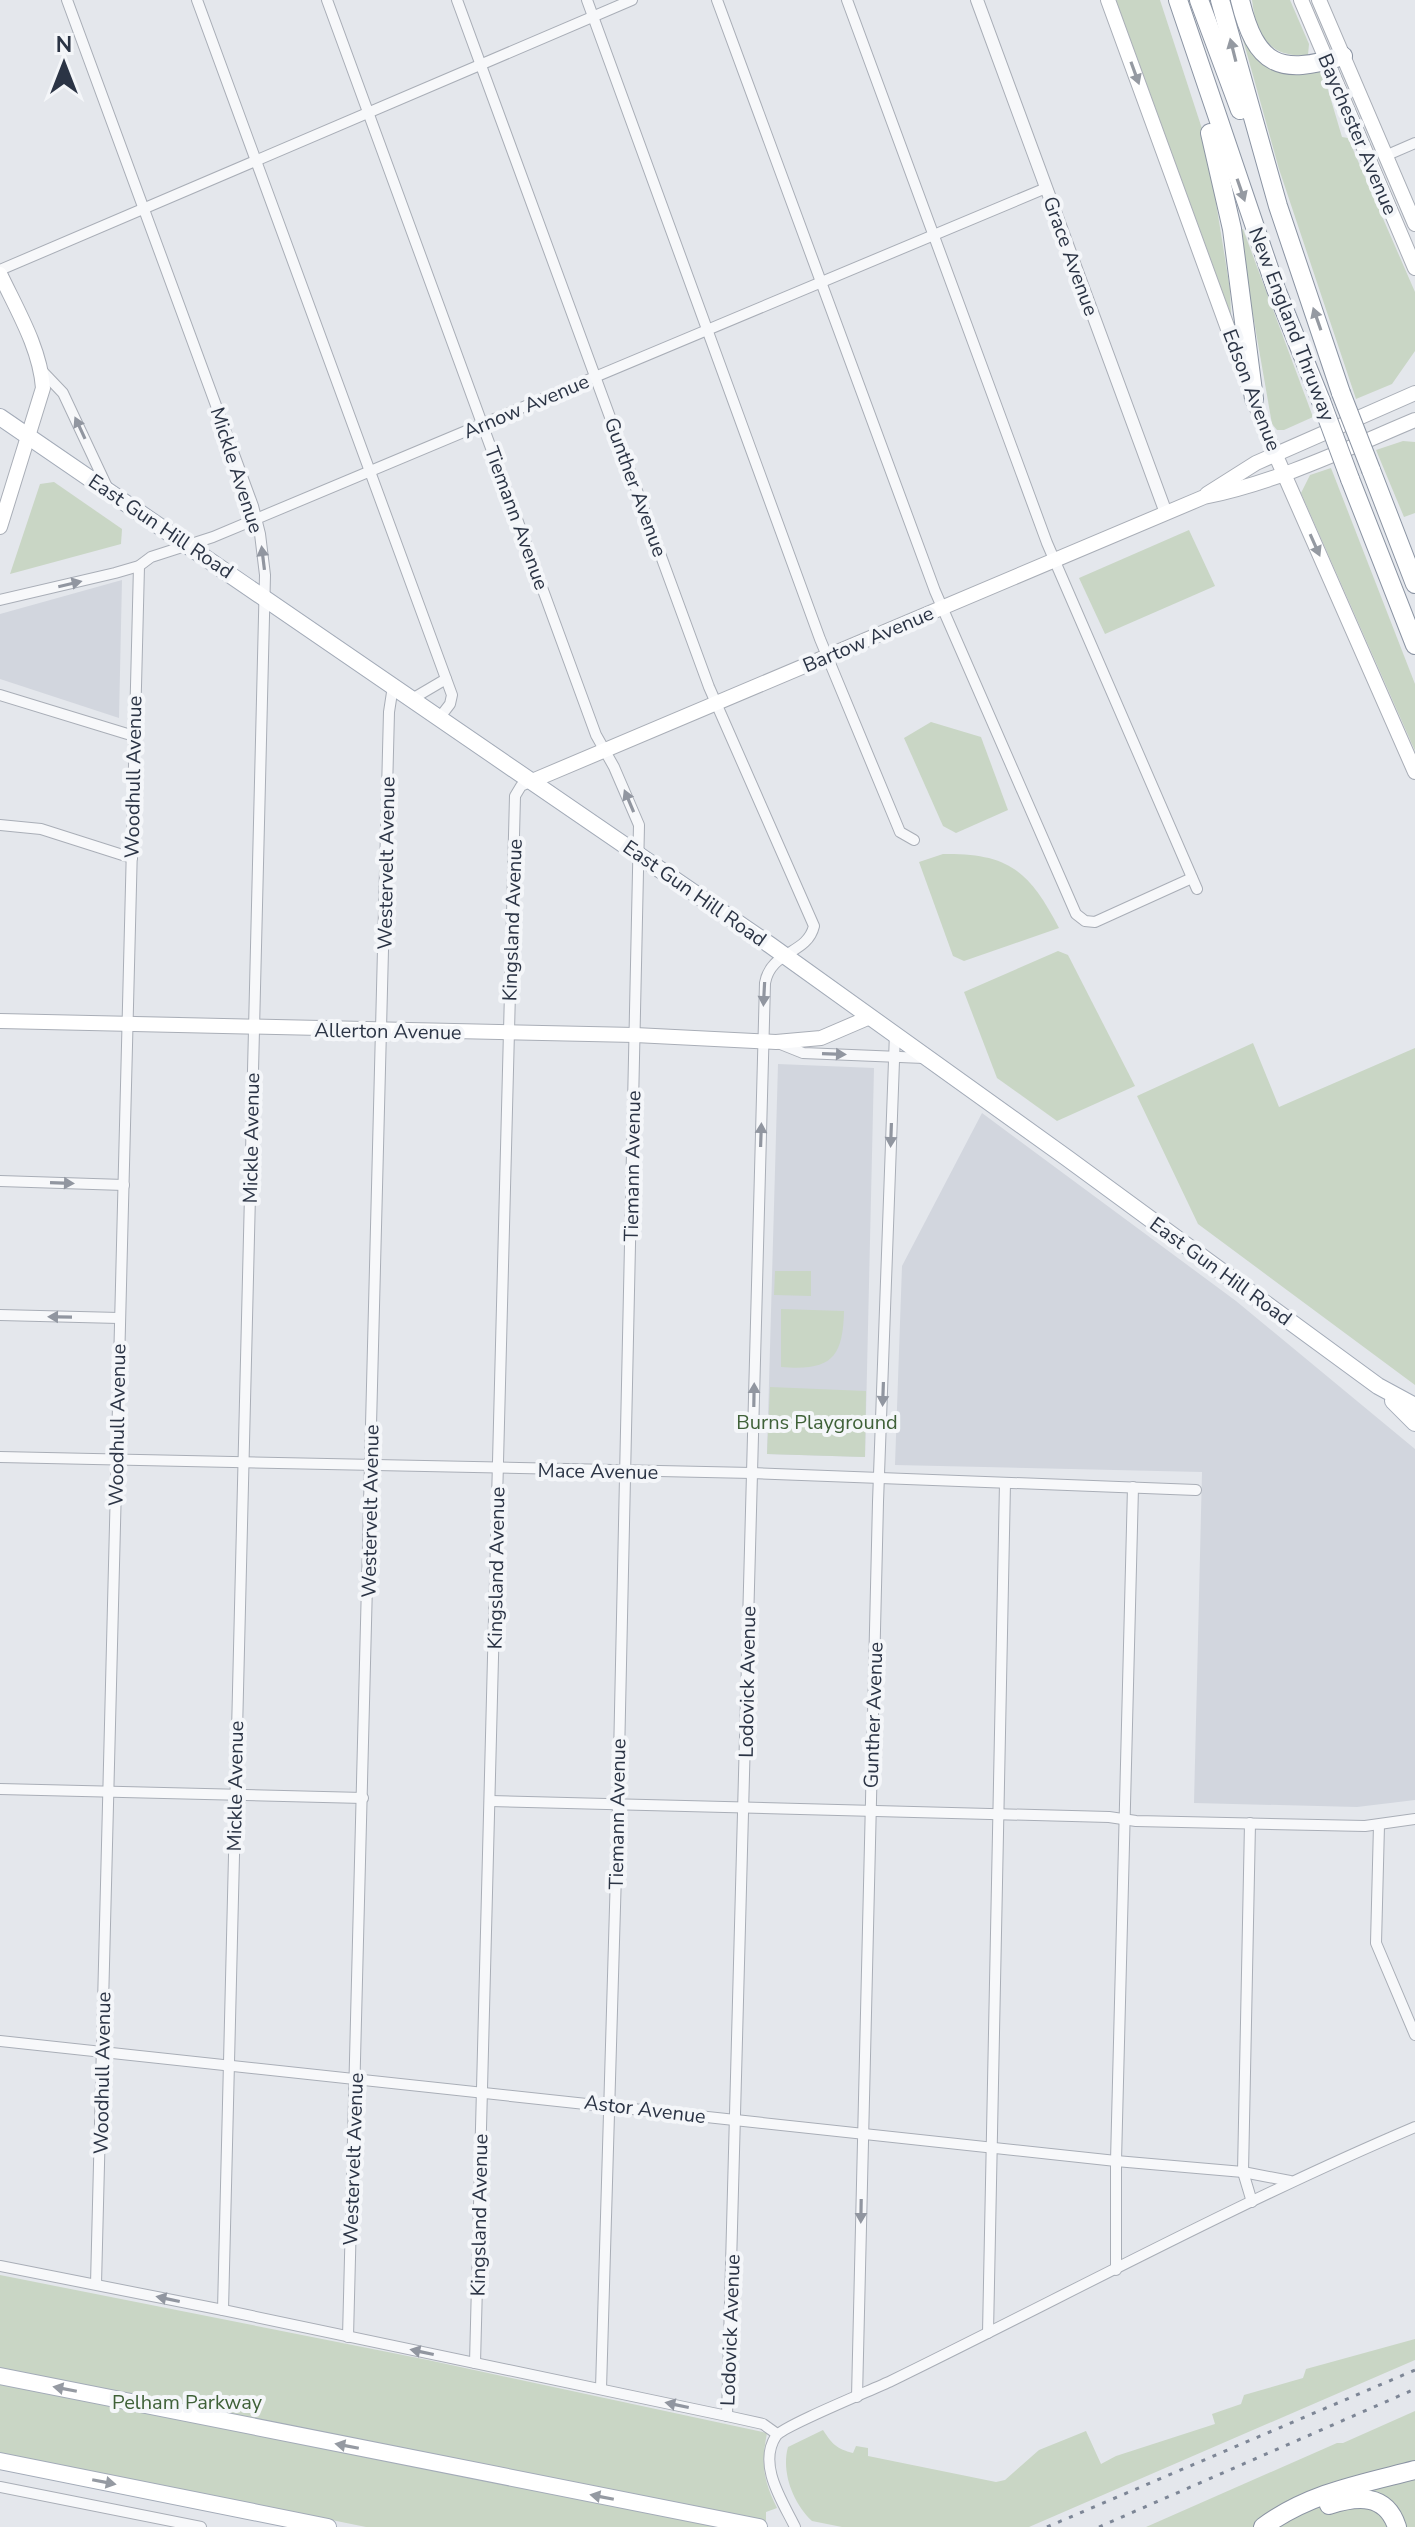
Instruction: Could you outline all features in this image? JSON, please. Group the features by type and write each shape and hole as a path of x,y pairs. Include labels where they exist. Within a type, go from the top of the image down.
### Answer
{"highway":[{"path":"1199,0 1220,62 1278,206"},
{"name":"New England Thruway","path":"1220,0 1278,206 1341,393 1415,584"},
{"path":"1240,0 1251,36 1267,56 1290,65 1314,65 1335,58"},
{"path":"1179,5 1232,229 1254,399"},
{"name":"New England Thruway","path":"1179,5 1276,289 1415,645"},
{"path":"1263,2527 1288,2509 1314,2497 1415,2470"},
{"path":"1283,2527 1326,2506 1363,2498 1376,2501 1387,2509 1397,2527"}],"main road":[{"name":"Edson Avenue","path":"1108,0 1254,399 1415,772"},
{"name":"Baychester Avenue","path":"1301,0 1335,58 1385,156 1415,224"},
{"name":"Baychester Avenue","path":"1319,0 1335,58 1415,268"},
{"path":"0,272 42,371 41,399 0,527"},
{"name":"Bartow Avenue","path":"1204,497 1227,480 1276,453 1415,393"},
{"name":"East Gun Hill Road","path":"0,417 784,955 1378,1386 1415,1406"},
{"name":"Bartow Avenue","path":"532,781 1204,497 1284,474 1415,420"},
{"name":"Allerton Avenue","path":"0,1021 635,1035 770,1042 821,1038 870,1017"},
{"name":"East Gun Hill Road","path":"1378,1386 1415,1423"},
{"path":"0,2376 759,2527"},
{"path":"0,2461 328,2527"}],"street":[{"name":"Mickle Avenue","path":"67,0 256,519 265,575 223,2310"},
{"path":"197,0 452,695 450,704 440,717"},
{"name":"Tiemann Avenue","path":"327,0 596,735 614,767 639,825 618,1804 601,2389"},
{"name":"Gunther Avenue","path":"457,0 717,704 814,926 807,941 784,955"},
{"path":"587,0 828,656 900,832 914,840"},
{"path":"0,272 632,0"},
{"path":"717,0 942,608 1076,914 1085,921 1095,922 1192,878"},
{"path":"847,0 1054,560 1197,889"},
{"name":"Grace Avenue","path":"977,0 1166,513"},
{"path":"1385,156 1415,143"},
{"name":"Arnow Avenue","path":"0,600 139,566 144,560 256,519 1046,188"},
{"path":"42,371 66,398 109,490"},
{"name":"Woodhull Avenue","path":"96,2284 139,566"},
{"path":"412,699 446,679"},
{"name":"Westervelt Avenue","path":"348,2337 389,712 393,686"},
{"path":"0,695 134,736"},
{"name":"Kingsland Avenue","path":"475,2363 515,796 521,786 532,781"},
{"path":"0,825 41,829 132,858"},
{"name":"Lodovick Avenue","path":"727,2416 752,1473 770,1042 766,974 769,966 784,955"},
{"name":"Gunther Avenue","path":"857,2397 870,1811 895,1033"},
{"name":"Allerton Avenue","path":"770,1042 803,1053 928,1058"},
{"path":"0,1181 124,1185"},
{"path":"0,1315 119,1318"},
{"name":"Mace Avenue","path":"0,1457 752,1473 1196,1490"},
{"path":"988,2333 1005,1483"},
{"path":"1116,2270 1133,1487"},
{"path":"0,1789 363,1798"},
{"path":"490,1801 1250,1823 1379,1825 1415,1819"},
{"path":"1250,1823 1243,2172 1252,2202"},
{"path":"1379,1825 1376,1943 1415,2035"},
{"name":"Astor Avenue","path":"0,2041 1243,2172 1290,2181"},
{"path":"795,2527 771,2473 772,2448 777,2434 1116,2270 1290,2181 1415,2127"},
{"path":"0,2266 727,2416 763,2424 777,2434"},
{"path":"0,2487 201,2527"}],"shaded area":[{"path":"122,580 119,718 0,679 0,614"},
{"path":"778,1064 874,1068 865,1457 767,1454"},
{"path":"982,1113 1236,1301 1415,1449 1415,1800 1357,1807 1194,1803 1202,1472 895,1465 902,1266"}],"green space":[{"path":"1116,0 1160,0 1206,141 1230,289 1231,315"},
{"path":"1252,0 1290,0 1309,44 1308,55 1283,53 1267,42 1257,24"},
{"path":"1242,36 1248,45 1265,57 1318,69 1323,73 1342,137 1348,138 1415,292 1415,351 1392,384 1356,399 1279,169"},
{"path":"1238,229 1243,229 1313,417 1284,430 1277,430 1272,424"},
{"path":"1403,441 1415,442 1415,513 1404,517 1376,450"},
{"path":"1331,468 1415,684 1415,751 1301,493 1310,475"},
{"path":"54,482 122,529 121,544 10,574 40,484"},
{"path":"1189,530 1215,586 1105,634 1079,578"},
{"path":"931,722 981,737 1008,810 956,833 943,826 904,738"},
{"path":"943,854 985,857 1014,869 1038,892 1059,928 964,961 953,956 919,862"},
{"path":"1058,951 1068,955 1135,1086 1057,1121 997,1078 964,992"},
{"path":"1253,1043 1279,1107 1415,1048 1415,1385 1198,1224 1137,1096"},
{"path":"775,1271 811,1271 811,1296 774,1295"},
{"path":"781,1309 844,1311 837,1351 822,1364 781,1367"},
{"name":"Burns Playground","path":"770,1387 866,1391 865,1457 767,1454"},
{"name":"Pelham Parkway","path":"0,2275 428,2360 767,2433 764,2472 777,2508 766,2512 766,2527 366,2527 0,2453"},
{"path":"1415,2339 1415,2360 1029,2527 842,2527 812,2521 790,2487 786,2467 788,2447 823,2430 835,2445 853,2453 856,2446 868,2448 868,2456 996,2482 1005,2480 1039,2450 1086,2431 1101,2464 1116,2456 1215,2424 1212,2414 1241,2404 1244,2395 1303,2378 1306,2369"},
{"path":"1415,2411 1415,2527 1146,2527 1337,2443"}],"railway":[{"path":"1047,2527 1415,2370"},
{"path":"1099,2527 1415,2389"}]}
